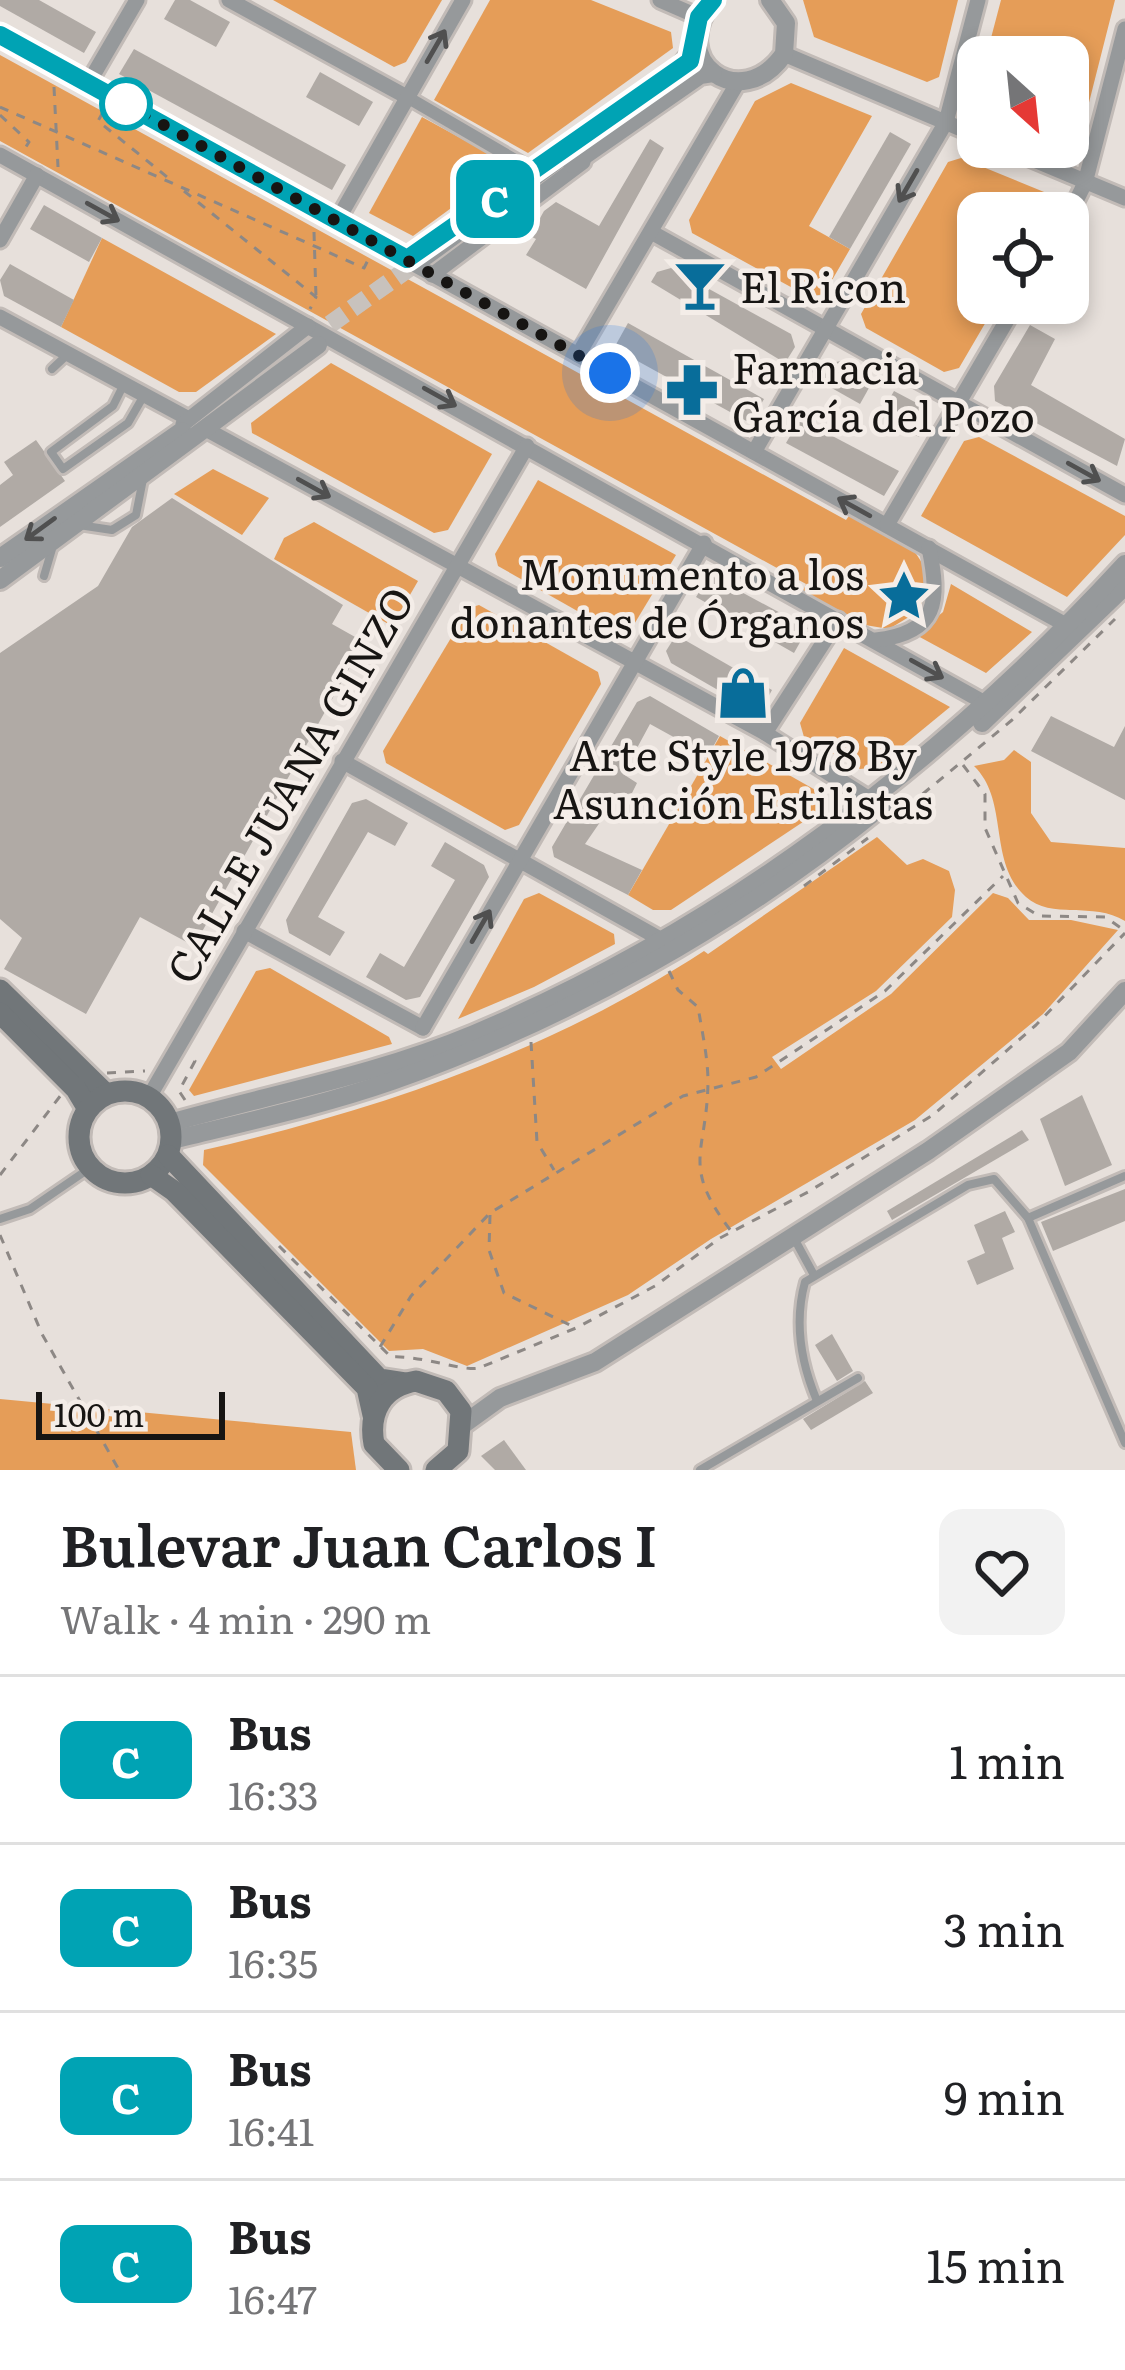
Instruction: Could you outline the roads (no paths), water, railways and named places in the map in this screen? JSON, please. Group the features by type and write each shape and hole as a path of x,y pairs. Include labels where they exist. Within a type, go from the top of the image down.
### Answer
{"main road":[{"path":"0,990 106,1094"},
{"path":"0,1013 76,1090 88,1109"},
{"path":"170,1140 151,1175 127,1183 90,1168 79,1144 88,1109 106,1094 128,1090 149,1097 170,1140 379,1379 427,1382 454,1399 464,1424 462,1460 439,1470"},
{"path":"151,1175 174,1191 367,1388 374,1444 394,1469"},
{"path":"373,1415 385,1395 405,1383"}],"street":[{"path":"88,84 136,0"},
{"path":"230,0 534,171"},
{"path":"337,220 463,0"},
{"path":"660,0 699,17"},
{"path":"425,263 617,125 690,61 699,17 713,0"},
{"path":"425,263 534,171 700,75 713,73 739,82 760,78 784,54 785,23 770,0"},
{"path":"754,452 946,122 978,0"},
{"path":"1080,192 1125,29"},
{"path":"0,35 337,220 425,263 578,355 1066,626"},
{"path":"696,47 713,73"},
{"path":"784,54 957,127"},
{"path":"578,355 739,82"},
{"path":"8,160 318,338 527,446 992,707"},
{"path":"1051,168 1125,199"},
{"path":"0,240 37,175"},
{"path":"652,232 1125,495"},
{"path":"0,317 189,419"},
{"path":"887,525 1005,324"},
{"path":"0,580 144,474 189,419 318,338"},
{"path":"159,454 211,433 318,338"},
{"path":"0,558 159,454 318,338"},
{"path":"211,433 765,733 871,800"},
{"name":"CALLE JUANA GINZO","path":"149,1097 527,446"},
{"path":"423,1052 423,1028 704,543"},
{"path":"876,640 920,625 933,610 937,595 929,548"},
{"path":"170,1140 423,1052 534,1007 662,940 762,878 992,707 1125,564"},
{"path":"170,1140 394,1080 577,1002 770,889 849,833 1125,586"},
{"path":"765,733 838,620"},
{"path":"342,761 662,940"},
{"path":"244,931 423,1028"},
{"path":"464,1424 478,1409 595,1362 1022,1089 1069,1052 1125,991"},
{"path":"454,1399 518,1391"}],"lane":[{"path":"52,369 68,354"},
{"path":"124,384 113,406 51,452 63,469 128,423 144,395"},
{"path":"44,576 53,542"},
{"path":"0,1219 43,1202 90,1168"},
{"path":"1028,1218 1125,1176"},
{"path":"817,1401 805,1372 799,1306 805,1282 985,1178 1006,1188 1028,1218 1125,1443"},
{"path":"793,1237 814,1276"},
{"path":"700,1470 858,1378"}],"tunnel":[{"path":"308,340 426,256"}],"place":[{"name":"El Ricon","path":"700,285"},
{"name":"Farmacia García del Pozo","path":"692,390"},
{"name":"Monumento a los donantes de Órganos","path":"904,596"},
{"name":"Arte Style 1978 By Asunción Estilistas","path":"743,693"}]}
